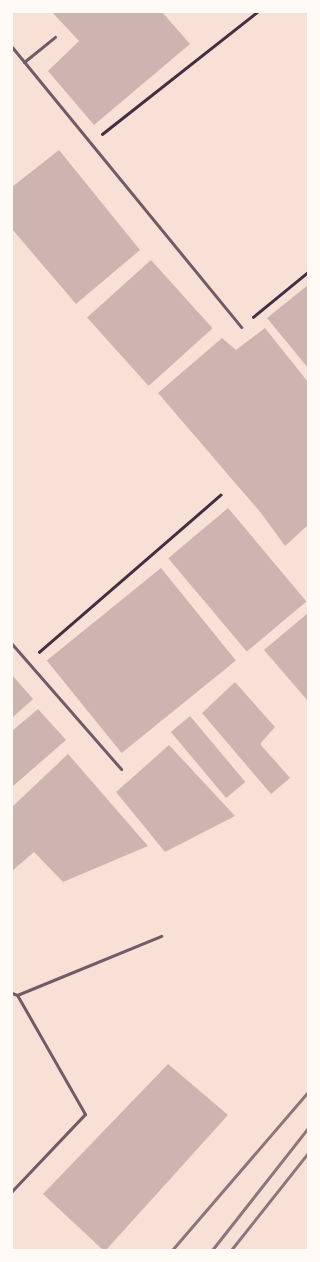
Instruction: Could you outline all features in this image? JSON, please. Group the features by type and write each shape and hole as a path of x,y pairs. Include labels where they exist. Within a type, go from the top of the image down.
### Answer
{"lane":[{"path":"24,62 56,37"},
{"path":"12,47 241,327"},
{"path":"12,644 121,769"},
{"path":"12,994 17,995 161,936"},
{"path":"12,1192 85,1114 17,995"}],"path":[{"path":"90,143 257,12"},
{"path":"241,327 308,272"},
{"path":"28,662 220,495"}],"building":[{"path":"52,12 162,12 190,44 94,125 48,71 79,41"},
{"path":"59,150 140,250 76,304 12,229 12,187"},
{"path":"151,260 213,328 149,386 87,318"},
{"path":"308,285 308,368 267,318"},
{"path":"265,328 308,382 308,525 285,546 261,513 158,393 222,338 236,350"},
{"path":"228,508 306,601 247,652 168,558"},
{"path":"161,568 236,660 122,753 47,661"},
{"path":"308,613 308,701 264,650"},
{"path":"12,675 33,699 12,718"},
{"path":"235,682 275,727 260,744 290,778 271,794 202,713"},
{"path":"38,709 66,740 12,787 12,731"},
{"path":"190,716 245,782 226,798 171,732"},
{"path":"169,745 235,816 165,852 116,792"},
{"path":"68,754 148,846 63,882 34,852 12,871 12,807"},
{"path":"168,1064 228,1115 106,1250 103,1250 43,1194"}],"railway":[{"path":"172,1250 308,1092"},
{"path":"212,1250 308,1128"},
{"path":"231,1250 308,1153"}]}
